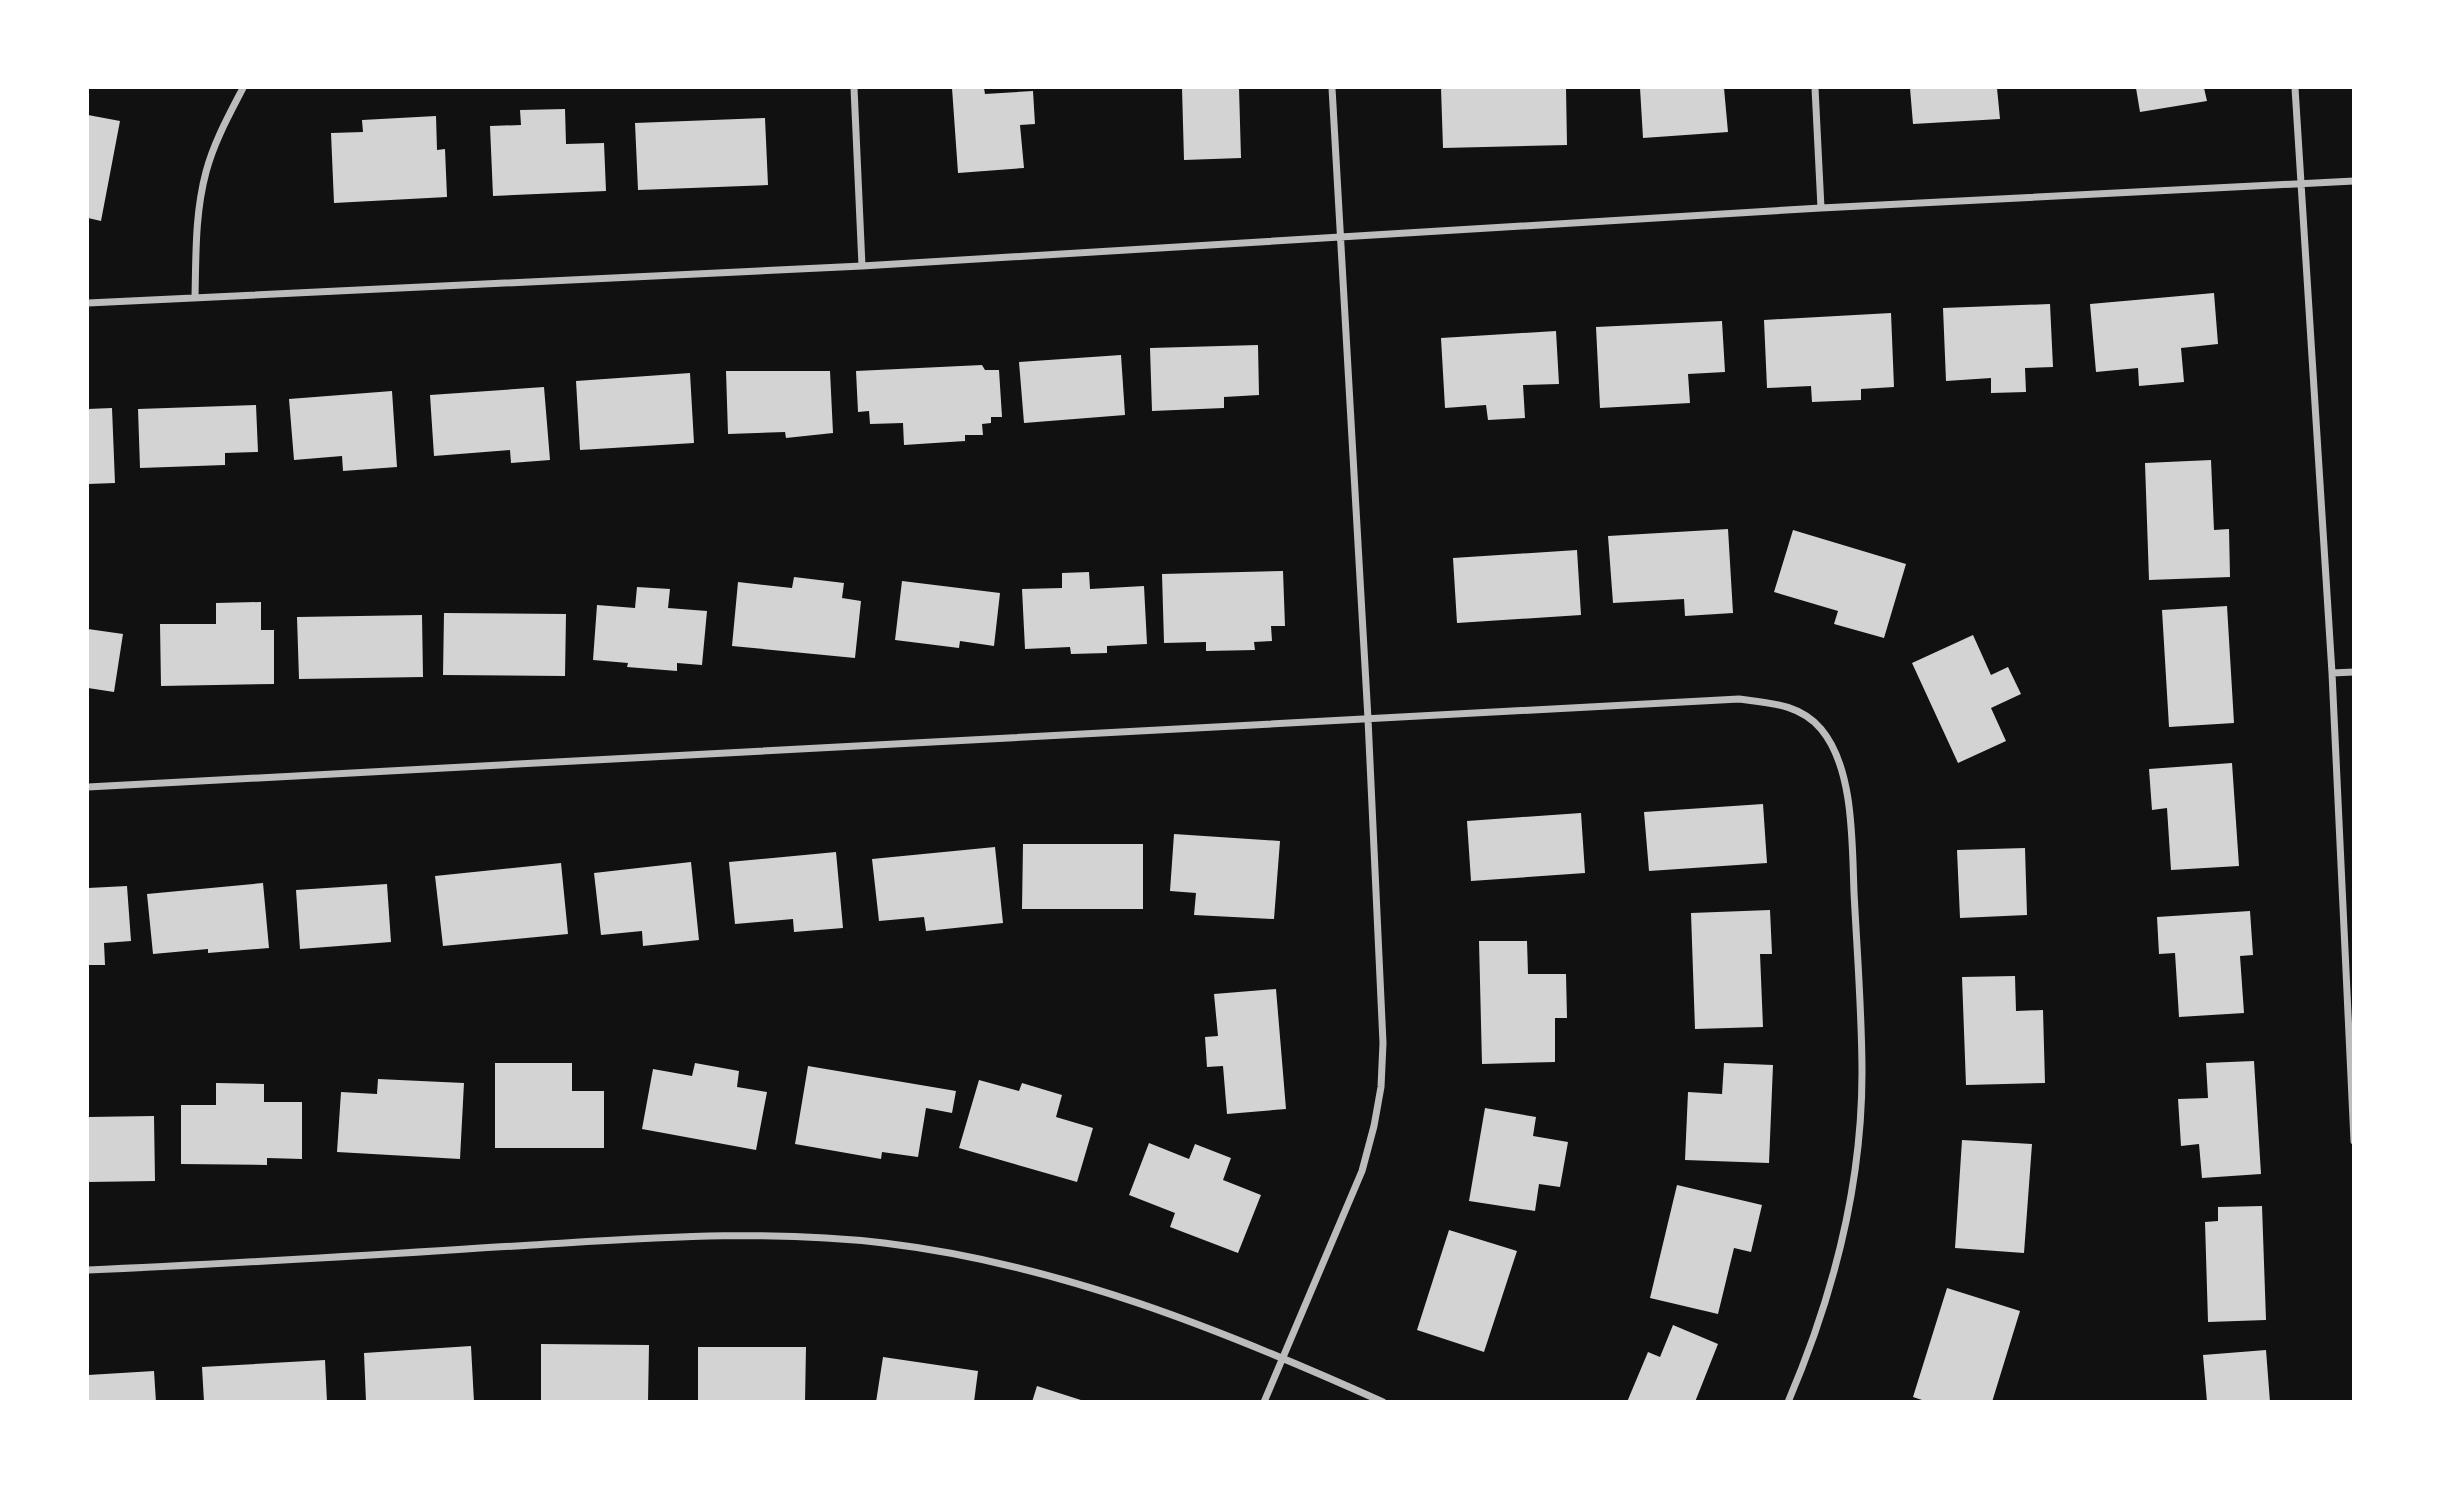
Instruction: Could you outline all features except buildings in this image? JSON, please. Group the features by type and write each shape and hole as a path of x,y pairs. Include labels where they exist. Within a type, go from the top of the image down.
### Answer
{"street":[{"path":"195,297 200,204 206,173 214,149 243,88"},
{"path":"854,88 862,266"},
{"path":"1264,1402 1362,1171 1381,1087 1382,988 1332,88"},
{"path":"1815,88 1821,208"},
{"path":"2295,88 2332,673 2354,1141"},
{"path":"88,303 862,266 1821,208 2354,181"},
{"path":"2332,673 2354,672"},
{"path":"88,787 1739,699 1774,703 1803,712 1822,730 1838,754 1845,779 1853,866 1862,1073 1853,1174 1836,1262 1822,1310 1788,1402"},
{"path":"88,1270 688,1236 816,1237 885,1243 1022,1268 1104,1290 1283,1357 1383,1402"}]}
